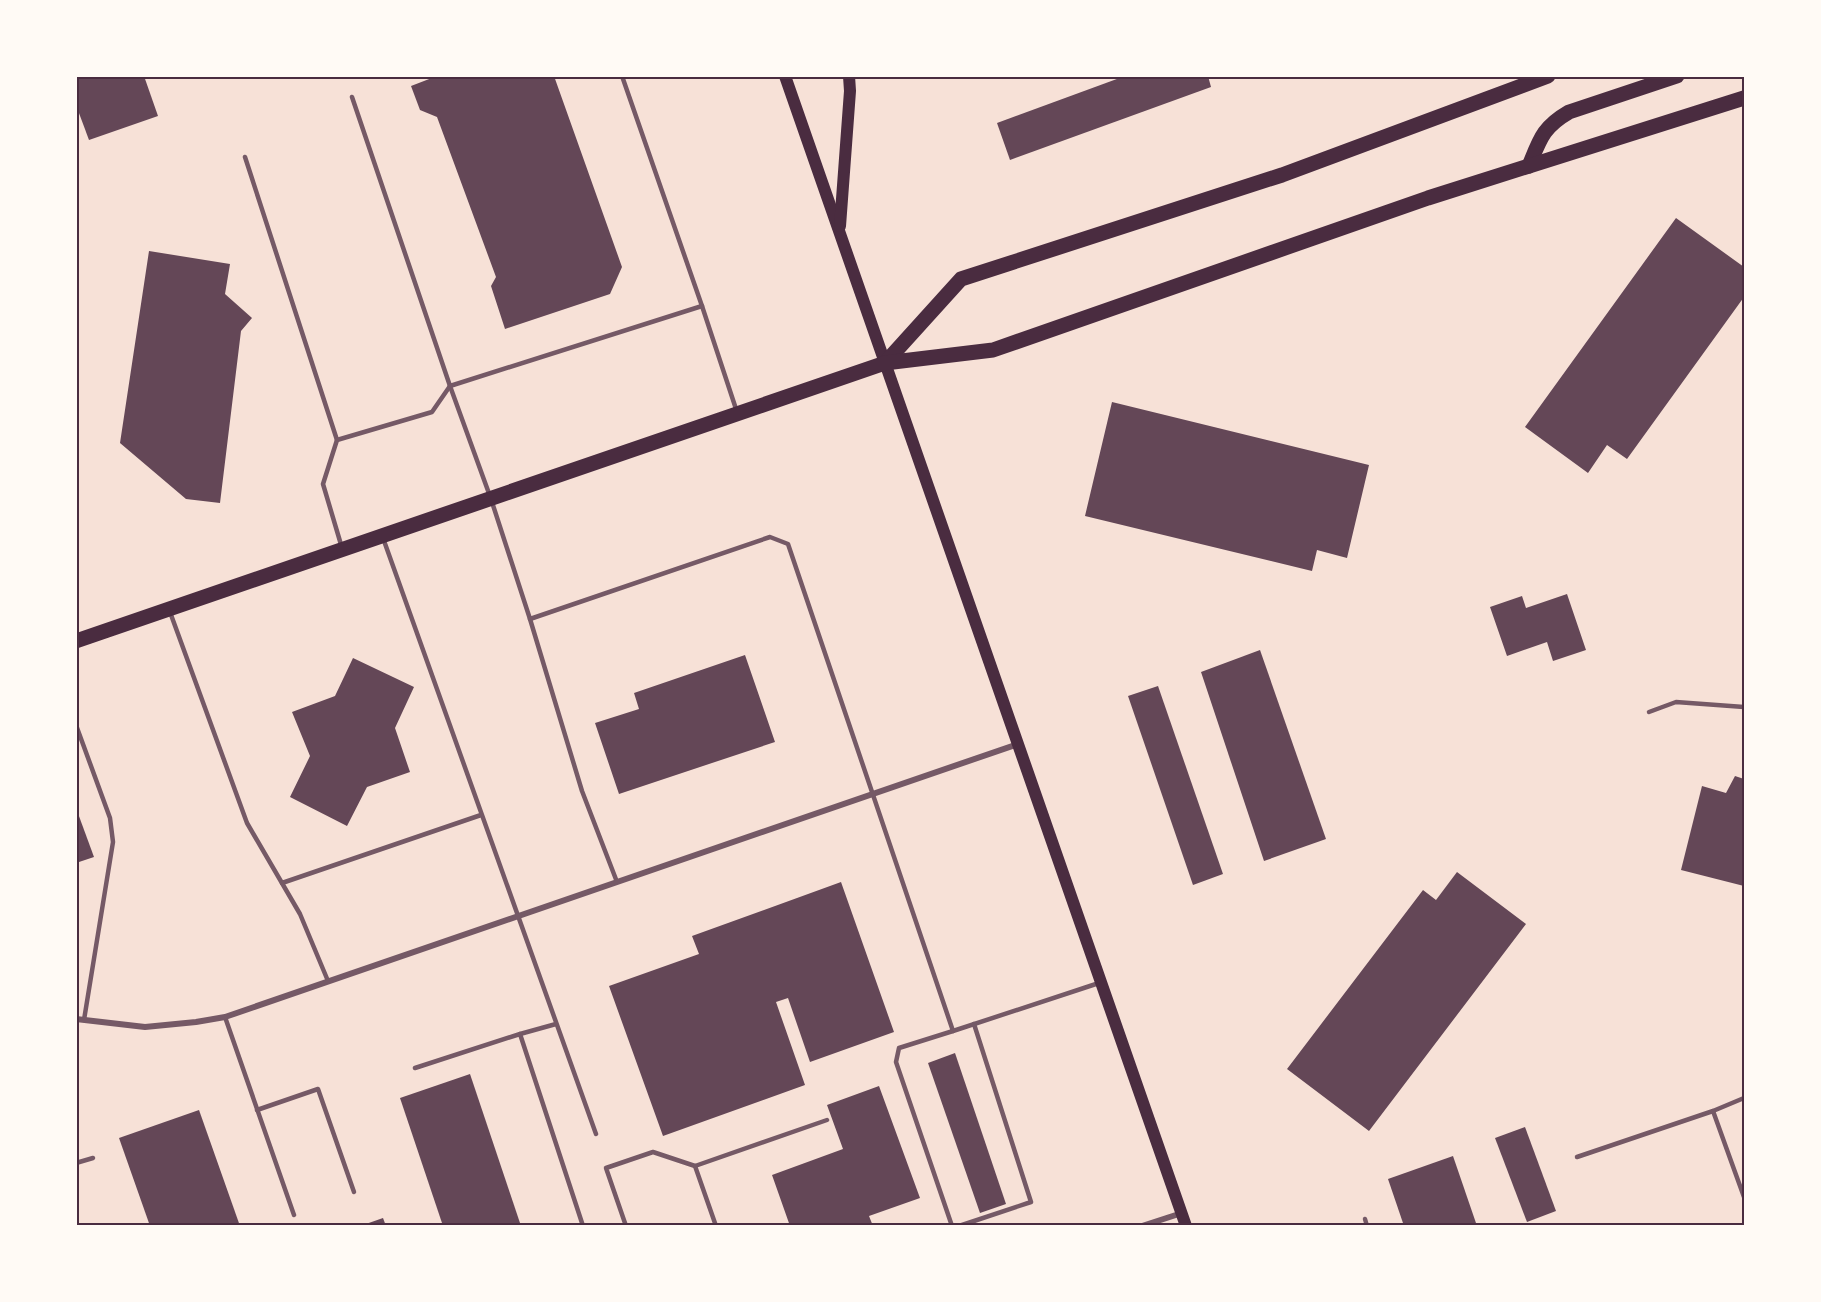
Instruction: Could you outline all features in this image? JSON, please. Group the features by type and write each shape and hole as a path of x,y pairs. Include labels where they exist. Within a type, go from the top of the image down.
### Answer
{"main road":[{"path":"785,76 1186,1226"},
{"path":"840,234 850,91 849,76"},
{"path":"885,363 961,279 1282,175 1548,76"},
{"path":"1529,166 1542,134 1554,121 1569,112 1677,76"},
{"path":"76,641 885,363 993,350 1428,198 1744,98"}],"street":[{"path":"80,1020 145,1027 225,1017 1019,744"},
{"path":"1142,1226 1182,1213"}],"lane":[{"path":"622,76 737,414"},
{"path":"352,97 450,386 491,499 582,791 617,882"},
{"path":"245,157 336,440 323,484 343,550"},
{"path":"336,440 432,412 450,386 702,306"},
{"path":"382,536 596,1134"},
{"path":"530,619 770,537 788,544 953,1031"},
{"path":"169,609 247,823 300,914 328,981"},
{"path":"1648,712 1677,702 1744,707"},
{"path":"76,725 110,818 113,842 80,1020"},
{"path":"282,883 481,815"},
{"path":"952,1226 896,1062 899,1048 1102,982"},
{"path":"225,1017 294,1215"},
{"path":"415,1068 556,1024"},
{"path":"959,1226 1031,1202 974,1024"},
{"path":"519,1034 584,1226"},
{"path":"257,1110 318,1089 354,1192"},
{"path":"1578,1157 1713,1111 1744,1098"},
{"path":"1713,1111 1744,1197"},
{"path":"626,1226 606,1168 652,1152 695,1166 827,1120"},
{"path":"76,1163 93,1158"},
{"path":"695,1166 716,1226"},
{"path":"1365,1219 1367,1226"}],"building":[{"path":"76,76 144,76 158,116 89,140 76,105"},
{"path":"437,76 554,76 622,267 610,294 505,329 491,286 496,277 437,117 420,110 411,86"},
{"path":"1125,76 1208,76 1211,87 1010,160 997,123"},
{"path":"1676,218 1744,267 1744,297 1627,459 1607,445 1588,473 1525,427"},
{"path":"149,251 230,264 225,294 252,318 241,331 220,503 186,499 120,443"},
{"path":"1112,402 1369,465 1347,558 1317,550 1312,571 1085,516"},
{"path":"1567,594 1586,650 1553,661 1547,642 1507,656 1490,607 1522,596 1526,608"},
{"path":"1260,650 1326,839 1264,861 1201,672"},
{"path":"745,655 775,742 619,794 595,723 639,709 634,693"},
{"path":"353,658 414,687 395,728 410,772 367,787 347,826 290,797 310,756 292,712 335,696"},
{"path":"1158,686 1223,874 1193,885 1128,696"},
{"path":"1735,776 1744,779 1744,886 1681,870 1702,786 1726,793"},
{"path":"76,808 94,857 76,863"},
{"path":"1457,872 1526,924 1369,1131 1287,1069 1423,890 1436,900"},
{"path":"841,882 894,1032 810,1062 788,998 776,1002 805,1085 663,1136 609,986 699,954 692,936"},
{"path":"955,1053 1006,1204 980,1213 928,1063"},
{"path":"470,1074 521,1226 443,1226 400,1098"},
{"path":"879,1086 920,1198 869,1216 873,1226 790,1226 772,1175 843,1149 827,1105"},
{"path":"199,1110 240,1226 150,1226 119,1138"},
{"path":"1525,1127 1556,1211 1527,1222 1495,1138"},
{"path":"1453,1156 1477,1226 1404,1226 1388,1179"},
{"path":"383,1218 386,1226 363,1226 363,1225"}]}
